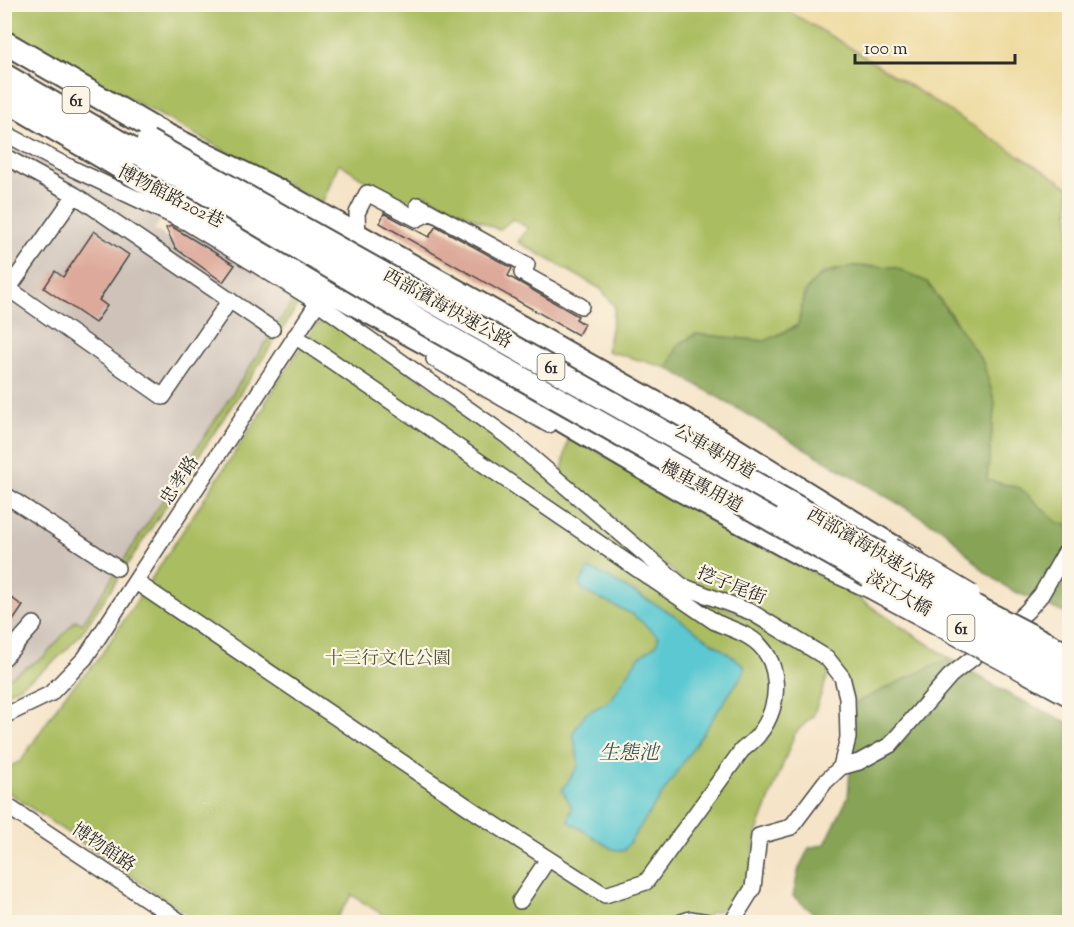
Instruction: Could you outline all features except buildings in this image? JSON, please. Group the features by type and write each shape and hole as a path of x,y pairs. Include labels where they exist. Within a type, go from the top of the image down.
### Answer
{"highway":[{"path":"4,42 185,146 279,191 517,323 764,465 933,570 949,586 953,594"},
{"name":"西部濱海快速公路","path":"4,59 953,594"},
{"name":"西部濱海快速公路","path":"4,75 428,325 855,568"},
{"path":"4,99 161,190 322,296 815,562 855,568"},
{"name":"淡江大橋","path":"855,568 1070,685"},
{"name":"淡江大橋","path":"953,594 1070,656"}],"street":[{"name":"博物館路202巷","path":"4,129 12,137 61,163 188,223 322,296"},
{"path":"4,156 75,195 272,329"},
{"path":"358,236 357,213 367,193 417,219 425,208 526,265 522,273 581,306"},
{"path":"75,195 7,292 163,397 230,300"},
{"name":"忠孝路","path":"4,716 33,704 64,682 85,658 322,296 358,236"},
{"name":"公車專用道","path":"343,262 978,624 1070,672"},
{"name":"挖子尾街","path":"322,296 508,437 682,586 752,612 827,658 842,677 847,697 848,738 841,767"},
{"path":"517,323 714,429 933,570 993,606 1070,645"},
{"path":"136,582 604,895 646,882 742,750 760,734 772,711 776,688 774,665 765,651 750,637 707,617 295,336"},
{"name":"機車專用道","path":"486,383 755,537 869,590 1070,699"},
{"path":"4,494 117,568"},
{"path":"732,922 753,888 754,860 759,836 791,826 825,782 841,767 859,762 890,745 950,676 1027,611 1041,595 1065,553"},
{"path":"4,658 34,624"},
{"name":"博物館路","path":"4,804 182,922"},
{"path":"520,901 548,859"},
{"path":"681,922 690,918 708,922"}],"shaded area":[{"path":"5,141 163,216 154,229 173,243 185,226 297,295 82,624 44,657 5,680"}],"green space":[{"path":"5,4 778,5 843,43 1069,187 1069,526 1057,523 1020,488 987,480 995,402 958,324 927,282 894,267 853,266 822,273 804,292 798,325 765,341 695,334 678,345 668,368 607,351 615,307 601,289 518,242 528,228 513,219 499,230 426,195 415,209 408,200 378,189 339,163 322,204 5,30"},
{"path":"853,266 894,267 927,282 983,362 995,402 987,480 1020,488 1057,522 1069,526 1069,615 1011,590 986,573 945,531 668,368 678,345 696,334 765,341 798,326 804,299 812,283 827,273"},
{"path":"297,295 302,299 86,627 49,665 28,681 5,694 5,680 44,657 76,620 82,624"},
{"name":"十三行文化公園","path":"326,314 487,426 679,588 741,614 831,667 813,716 795,733 756,834 748,893 739,888 727,905 709,913 707,919 677,922 394,922 352,895 334,922 198,922 5,790 5,769 21,761 64,696 97,661 266,405 265,403 316,324 319,325"},
{"path":"569,434 680,501 844,589 949,658 855,703 838,664 685,582 561,476"},
{"path":"949,658 1010,695 1069,723 1069,922 824,922 793,896 799,868 809,848 825,844 848,797 855,703"}],"sand":[{"path":"778,5 1069,5 1069,187 843,43"}],"water":[{"name":"生態池","path":"588,569 596,571 669,612 744,665 744,672 624,851 612,849 568,821 572,807 562,790 579,765 573,733 585,714 610,701 638,658 657,644 658,636 632,614 587,593 579,585"}]}
